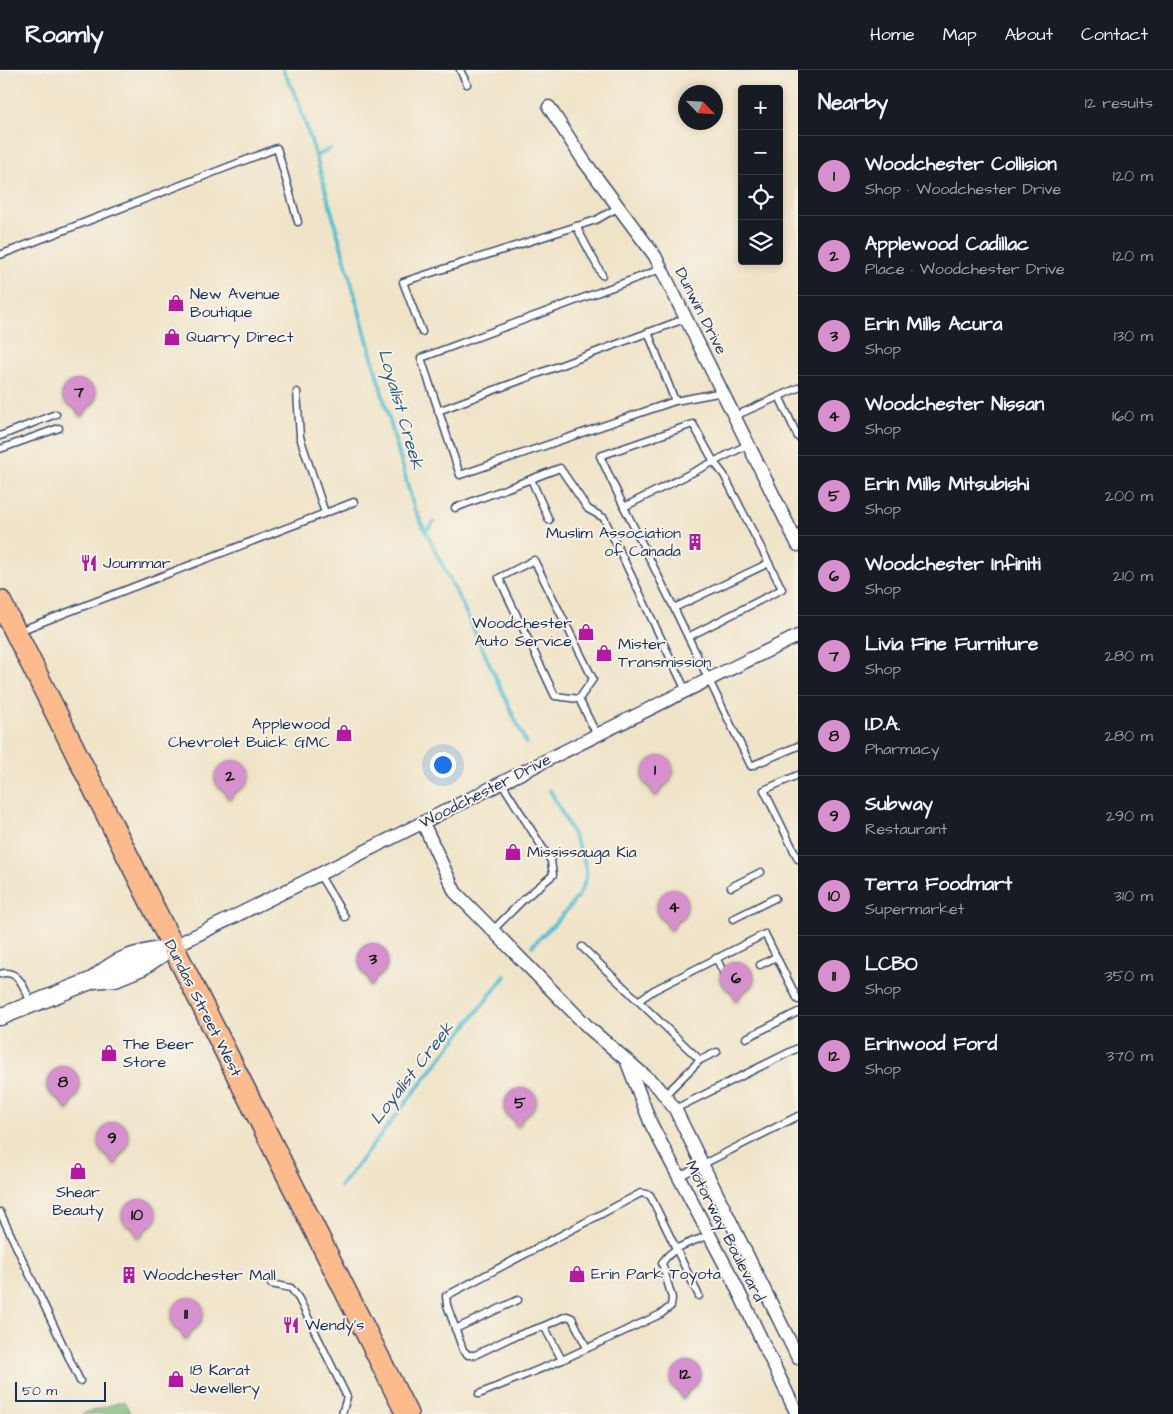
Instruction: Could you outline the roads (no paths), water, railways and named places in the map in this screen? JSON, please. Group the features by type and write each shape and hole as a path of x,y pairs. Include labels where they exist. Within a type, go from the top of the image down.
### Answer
{"main road":[{"name":"Dundas Street West","path":"0,601 407,1414"}],"street":[{"name":"Dunwin Drive","path":"549,107 584,162 620,207 661,269 798,545"},
{"name":"Woodchester Drive","path":"0,1017 93,980 115,978 133,971 172,947 423,824 501,782 708,679 798,636"},
{"name":"Motorway Boulevard","path":"423,824 455,892 589,1028 665,1095 675,1109 798,1358"},
{"name":"Motorway Boulevard","path":"627,1062 650,1124 710,1234 797,1414"}],"lane":[{"path":"460,70 467,84"},
{"path":"0,254 277,148 298,222"},
{"path":"422,332 403,282 596,220 620,207"},
{"path":"576,226 602,275"},
{"path":"661,269 421,358 460,476 675,401 723,392"},
{"path":"438,411 686,318"},
{"path":"648,332 675,401"},
{"path":"735,416 798,388"},
{"path":"298,392 300,437 325,513"},
{"path":"779,396 798,437"},
{"path":"0,436 56,414"},
{"path":"688,637 782,589 724,475 714,462 693,424 600,456 624,508 751,766 798,746"},
{"path":"0,449 59,428"},
{"path":"624,508 749,444"},
{"path":"455,508 560,468 588,509 604,518 686,691"},
{"path":"531,479 550,520"},
{"path":"15,632 354,502"},
{"path":"534,560 593,679 579,699 555,696 500,578 534,560"},
{"path":"674,608 769,563"},
{"path":"579,699 597,735"},
{"path":"798,774 764,790 798,859"},
{"path":"492,931 524,899 553,875 551,861 501,782"},
{"path":"731,887 761,872"},
{"path":"319,874 344,917"},
{"path":"733,919 775,898"},
{"path":"638,1001 716,958 765,934 798,1000"},
{"path":"582,947 700,1060"},
{"path":"760,965 776,957"},
{"path":"716,958 728,981 735,977"},
{"path":"0,974 14,975 19,978 31,1004"},
{"path":"746,1038 798,1012"},
{"path":"675,1109 798,1048"},
{"path":"665,1095 700,1060 717,1052"},
{"path":"680,1176 701,1163 798,1116"},
{"path":"587,1348 572,1318 567,1316 510,1338 474,1355 468,1355 463,1350 446,1296 641,1193 650,1195 699,1296"},
{"path":"0,1212 80,1381"},
{"path":"479,1394 562,1360 660,1314 670,1306 672,1298 662,1263 668,1253 710,1234"},
{"path":"270,1284 291,1288 299,1299 346,1397 342,1414"},
{"path":"456,1329 518,1300"},
{"path":"544,1326 562,1360"}],"waterway":[{"name":"Loyalist Creek","path":"283,70 297,98 316,156 414,508 460,600 526,743"},
{"path":"316,156 330,149"},
{"path":"426,531 434,522"},
{"name":"Loyalist Creek","path":"532,946 571,905 578,896 586,877 586,869 578,846 550,790"},
{"name":"Loyalist Creek","path":"340,1187 505,976"}],"place":[{"name":"New Avenue Boutique","path":"176,303"},
{"name":"Quarry Direct","path":"172,337"},
{"name":"Livia Fine Furniture","path":"79,417"},
{"name":"Muslim Association of Canada","path":"695,542"},
{"name":"Joummar","path":"89,563"},
{"name":"Woodchester Auto Service","path":"586,632"},
{"name":"Mister Transmission","path":"604,653"},
{"name":"Applewood Chevrolet Buick GMC","path":"344,733"},
{"name":"Woodchester Collision","path":"655,795"},
{"name":"Applewood Cadillac","path":"230,801"},
{"name":"Mississauga Kia","path":"513,852"},
{"name":"Woodchester Nissan","path":"674,932"},
{"name":"Erin Mills Acura","path":"373,984"},
{"name":"Woodchester Infiniti","path":"736,1003"},
{"name":"The Beer Store","path":"109,1053"},
{"name":"I.D.A.","path":"63,1107"},
{"name":"Erin Mills Mitsubishi","path":"520,1128"},
{"name":"Subway","path":"112,1163"},
{"name":"Shear Beauty","path":"78,1171"},
{"name":"Terra Foodmart","path":"137,1240"},
{"name":"Erin Park Toyota","path":"577,1274"},
{"name":"Woodchester Mall","path":"129,1275"},
{"name":"Wendy's","path":"291,1325"},
{"name":"LCBO","path":"186,1339"},
{"name":"18 Karat Jewellery","path":"176,1379"},
{"name":"Erinwood Ford","path":"685,1399"}]}
